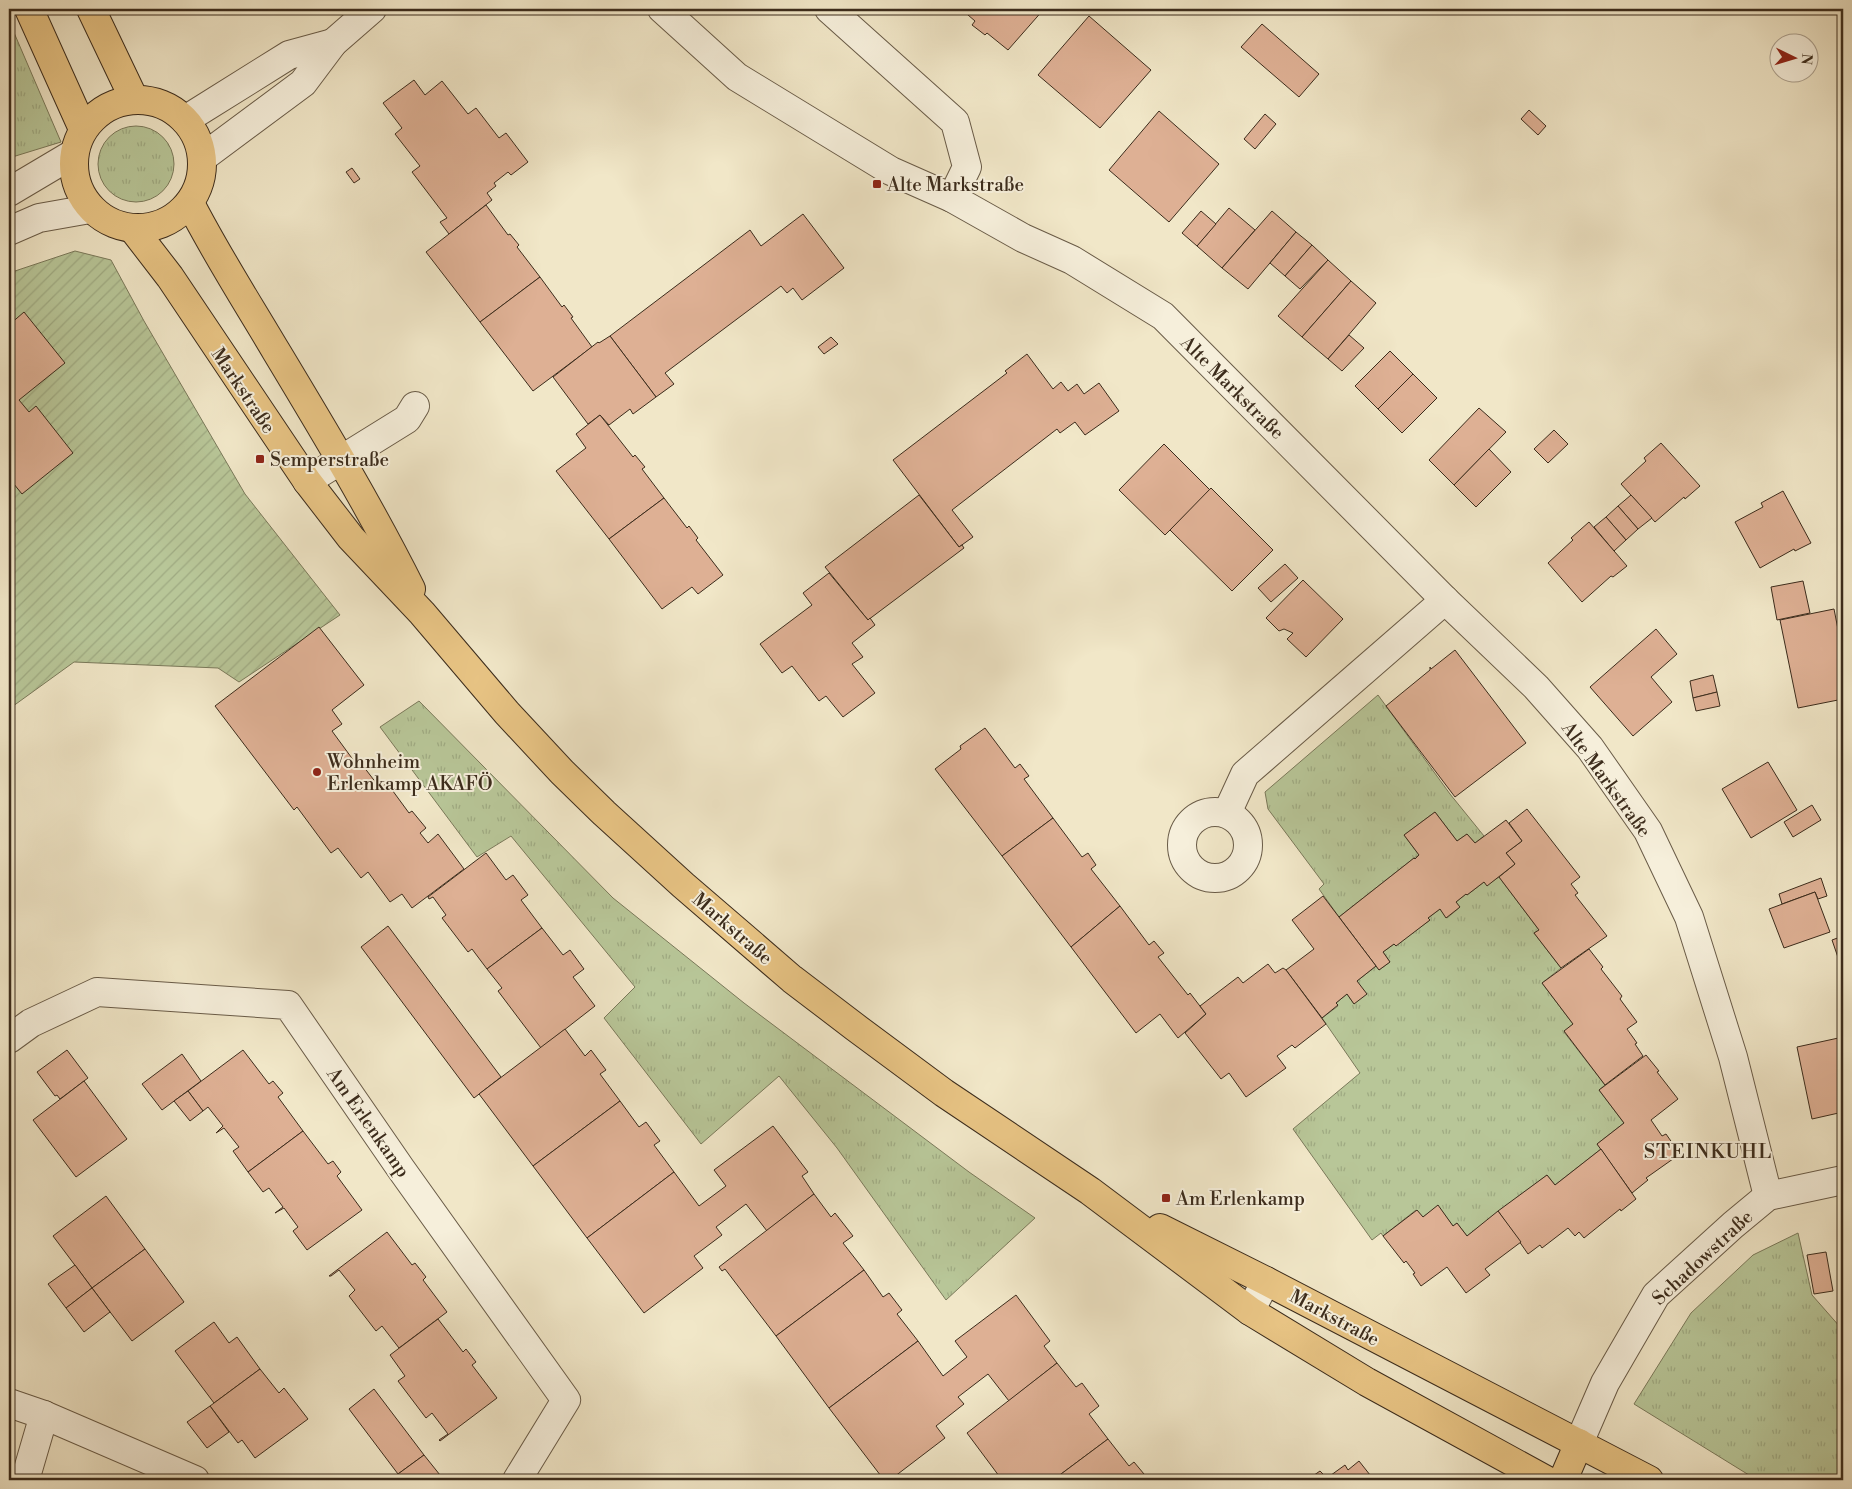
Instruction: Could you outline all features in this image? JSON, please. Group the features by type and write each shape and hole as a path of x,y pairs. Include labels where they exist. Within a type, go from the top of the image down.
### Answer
{"main road":[{"path":"29,9 83,129"},
{"path":"91,9 134,99"},
{"path":"134,99 153,101 170,108 185,120 196,138 202,158 202,174 198,189 190,203 174,218 154,227 133,229 118,226 103,219 90,209 79,192 74,174 73,154 83,129 97,114 114,104 134,99"},
{"name":"Markstraße","path":"190,203 215,251 386,539 422,613"},
{"name":"Markstraße","path":"133,229 170,278 307,481 352,538 422,613 506,713 562,772 683,885 792,979 870,1038 944,1093 1090,1191 1250,1311 1367,1382 1546,1480"},
{"name":"Markstraße","path":"1090,1191 1649,1480"},
{"path":"1563,1480 1579,1443"}],"street":[{"path":"202,158 303,83 333,43 372,9"},
{"name":"Alte Markstraße","path":"662,9 737,77 891,171 952,198 1023,238 1072,260 1163,316 1445,600 1536,687 1590,748 1648,831 1689,917 1733,1057 1768,1196"},
{"path":"829,9 955,122 967,167 952,198"},
{"path":"185,120 289,55 333,43"},
{"path":"9,192 73,154"},
{"path":"9,231 40,218 90,209"},
{"path":"307,481 407,419 415,406"},
{"path":"1227,813 1244,774 1445,600"},
{"name":"Am Erlenkamp","path":"9,1040 30,1023 97,992 288,1005 566,1400 517,1480"},
{"name":"Schadowstraße","path":"1579,1443 1605,1382 1656,1295 1768,1196 1843,1180"},
{"path":"1250,1311 1266,1281"},
{"path":"9,1403 44,1415 195,1480"},
{"path":"25,1480 44,1415"}],"green space":[{"path":"9,21 61,142 9,158"},
{"path":"136,126 150,129 163,137 171,150 174,164 171,178 163,191 150,199 136,202 122,199 109,191 101,178 98,164 101,150 109,137 122,129"},
{"path":"75,251 111,260 144,321 245,494 340,615 239,682 218,668 74,662 9,709 9,273"},
{"path":"1378,695 1450,794 1484,836 1475,843 1467,834 1457,841 1435,812 1404,835 1419,855 1339,917 1319,889 1324,884 1268,809 1265,792"},
{"path":"419,701 613,898 744,1003 969,1172 1035,1218 946,1300 837,1148 779,1076 701,1144 604,1018 635,987 511,836 477,857 380,727"},
{"path":"1499,877 1539,930 1534,933 1561,968 1542,983 1573,1024 1564,1032 1605,1085 1599,1090 1624,1123 1597,1144 1601,1149 1555,1185 1547,1175 1467,1236 1457,1223 1453,1226 1438,1206 1423,1217 1416,1210 1383,1236 1381,1233 1372,1240 1293,1129 1360,1073 1322,1018 1338,1006 1336,1003 1347,994 1354,1004 1357,981 1376,966 1379,970 1390,962 1383,952 1394,944 1396,945 1430,920 1428,918 1440,909 1447,918 1459,908 1456,902 1466,894 1484,882 1487,885"},
{"path":"1798,1233 1812,1295 1843,1328 1843,1480 1757,1480 1634,1404 1691,1313 1753,1255"}],"building":[{"path":"961,9 1044,9 1008,50 987,33 985,35 972,25 975,21"},
{"path":"1089,16 1151,70 1100,128 1038,75"},
{"path":"1262,24 1319,74 1299,97 1241,47"},
{"path":"414,80 425,95 442,81 468,114 476,108 499,138 506,133 528,162 511,175 508,172 494,183 496,186 487,193 492,200 449,234 440,222 447,218 412,172 420,166 395,134 402,128 383,103"},
{"path":"1529,110 1546,126 1538,135 1521,119"},
{"path":"1159,111 1219,164 1169,222 1109,170"},
{"path":"1265,114 1276,124 1255,149 1244,139"},
{"path":"352,168 360,179 354,183 346,172"},
{"path":"486,205 508,235 510,234 519,245 517,247 540,277 480,322 426,252"},
{"path":"1229,208 1255,230 1222,268 1197,246"},
{"path":"1201,211 1216,224 1197,246 1182,233"},
{"path":"1272,211 1296,232 1248,289 1222,268"},
{"path":"803,214 844,268 802,300 793,288 787,293 781,286 665,373 674,384 656,397 610,336 750,230 761,246"},
{"path":"1296,232 1312,245 1285,276 1270,263"},
{"path":"1312,245 1328,260 1300,289 1285,276"},
{"path":"1328,260 1351,281 1302,337 1278,316"},
{"path":"540,277 562,307 564,305 573,317 571,318 592,347 533,391 480,322"},
{"path":"1351,281 1376,303 1328,359 1302,337"},
{"path":"24,312 65,363 19,400 29,412 36,406 73,453 22,494 9,478 9,325"},
{"path":"1349,335 1364,348 1342,371 1328,359"},
{"path":"610,336 656,397 633,414 630,409 609,425 600,415 588,424 553,377 598,342"},
{"path":"831,337 838,344 824,354 818,347"},
{"path":"1390,351 1413,374 1378,409 1355,386"},
{"path":"1027,354 1053,389 1061,382 1068,391 1077,384 1084,394 1099,383 1119,411 1085,435 1075,422 1060,433 1057,429 952,510 973,537 959,547 893,460 1007,373 1005,371"},
{"path":"1413,374 1437,398 1402,433 1378,409"},
{"path":"1479,408 1506,432 1454,485 1429,460"},
{"path":"600,415 633,457 635,455 645,467 642,469 664,498 609,539 556,471 586,448 576,434"},
{"path":"1554,430 1568,444 1548,463 1534,449"},
{"path":"1661,443 1700,486 1655,522 1621,484 1646,461 1644,458"},
{"path":"1164,444 1210,490 1165,535 1119,490"},
{"path":"1489,449 1511,472 1476,507 1454,485"},
{"path":"1211,488 1273,550 1232,591 1170,530"},
{"path":"1783,491 1811,543 1795,551 1794,549 1760,568 1735,522 1763,507 1761,503"},
{"path":"919,495 959,547 962,545 964,548 868,620 825,567"},
{"path":"1631,495 1652,518 1638,529 1618,506"},
{"path":"664,498 687,528 689,526 698,538 696,540 723,575 698,594 692,587 662,609 609,539"},
{"path":"1618,506 1638,529 1626,540 1606,517"},
{"path":"1606,517 1626,540 1614,551 1594,527"},
{"path":"1589,522 1627,566 1613,577 1611,576 1582,602 1548,563"},
{"path":"1285,564 1298,578 1271,602 1258,588"},
{"path":"829,573 868,620 870,618 875,625 852,643 863,657 852,664 875,693 843,717 826,696 819,701 792,666 782,673 760,644 812,605 803,593"},
{"path":"1303,580 1343,619 1306,657 1287,639 1293,633 1284,629 1279,631 1266,618"},
{"path":"1803,581 1810,613 1777,620 1771,587"},
{"path":"1834,609 1843,655 1843,699 1798,708 1780,620"},
{"name":"Wohnheim Erlenkamp AKAFÖ","path":"319,627 364,685 332,710 342,724 332,731 354,761 357,758 380,788 387,783 409,813 412,811 426,828 420,833 428,843 438,834 464,869 412,908 402,894 390,902 368,872 361,878 338,848 331,853 297,807 294,810 215,706"},
{"path":"1656,629 1677,654 1651,677 1672,702 1633,736 1590,687"},
{"path":"1455,650 1526,743 1455,797 1386,706 1430,670 1430,667 1431,669"},
{"path":"1713,675 1717,692 1693,698 1690,681"},
{"path":"1717,692 1720,706 1696,711 1693,698"},
{"path":"985,728 1015,768 1020,764 1029,776 1024,779 1053,818 1002,856 935,769 961,749 960,746"},
{"path":"1768,762 1797,810 1751,838 1722,789"},
{"path":"1812,805 1821,820 1793,837 1784,822"},
{"path":"1527,809 1580,877 1571,884 1578,893 1575,895 1607,936 1561,968 1534,933 1539,930 1499,877 1515,864 1506,853 1522,841 1509,823"},
{"path":"1435,812 1457,841 1467,834 1475,843 1506,820 1522,841 1506,853 1515,864 1487,886 1484,882 1466,894 1456,902 1460,907 1446,918 1440,909 1428,918 1430,920 1396,946 1394,944 1383,952 1390,962 1379,970 1339,917 1419,855 1404,835"},
{"path":"1053,818 1082,857 1088,853 1096,865 1091,869 1120,906 1071,947 1002,856"},
{"path":"486,853 506,880 513,875 528,895 521,900 542,928 487,969 472,949 468,952 442,918 446,915 433,897 429,899 428,897"},
{"path":"1821,878 1827,896 1818,899 1815,892 1782,904 1779,894"},
{"path":"1815,892 1830,932 1784,948 1769,909"},
{"path":"1323,896 1376,966 1357,981 1367,994 1354,1004 1347,994 1336,1003 1338,1005 1322,1018 1286,970 1314,949 1292,920"},
{"path":"1120,906 1149,945 1154,941 1164,953 1158,957 1188,995 1190,993 1206,1014 1178,1038 1160,1014 1136,1033 1071,947"},
{"path":"388,926 501,1077 474,1098 361,947"},
{"path":"542,928 563,955 570,950 584,969 573,977 595,1006 541,1048 498,991 502,988 487,969"},
{"path":"1843,936 1843,972 1832,940"},
{"path":"1589,949 1603,967 1601,969 1622,996 1620,999 1637,1022 1627,1029 1643,1056 1605,1085 1564,1031 1573,1024 1542,983"},
{"path":"1268,964 1275,973 1283,968 1286,970 1326,1024 1295,1048 1292,1045 1277,1056 1286,1068 1246,1097 1229,1073 1221,1079 1185,1033 1206,1014 1200,1006 1238,977 1243,983"},
{"path":"565,1029 585,1056 591,1050 606,1070 600,1074 620,1101 533,1166 479,1094"},
{"path":"1843,1037 1843,1112 1812,1119 1797,1047"},
{"path":"67,1050 88,1078 60,1099 57,1095 55,1096 37,1072"},
{"path":"243,1050 269,1084 273,1081 283,1093 278,1097 303,1131 248,1172 233,1151 239,1147 224,1128 216,1133 223,1126 208,1107 203,1111 188,1091"},
{"path":"182,1054 201,1081 162,1110 142,1084"},
{"path":"1646,1055 1678,1099 1651,1120 1662,1136 1666,1134 1680,1154 1646,1178 1648,1180 1632,1193 1597,1144 1624,1123 1599,1090"},
{"path":"84,1081 127,1139 76,1177 33,1120"},
{"path":"188,1091 203,1111 190,1121 174,1101"},
{"path":"620,1101 639,1127 646,1122 660,1141 654,1145 674,1172 587,1238 533,1166"},
{"path":"773,1126 808,1172 802,1176 814,1194 767,1231 746,1204 716,1227 722,1235 694,1256 703,1268 644,1313 587,1238 674,1172 699,1206 726,1186 714,1170"},
{"path":"303,1131 328,1164 333,1161 341,1172 337,1176 362,1210 307,1250 293,1231 298,1227 284,1208 275,1213 283,1207 269,1188 263,1192 248,1172"},
{"path":"1601,1149 1636,1199 1621,1211 1620,1209 1584,1238 1579,1232 1575,1236 1568,1228 1542,1248 1540,1245 1528,1254 1498,1211 1547,1175 1555,1185"},
{"path":"814,1194 831,1217 835,1213 853,1236 843,1243 864,1270 776,1336 725,1269 722,1271 719,1267"},
{"path":"106,1196 145,1249 92,1288 53,1236"},
{"path":"1438,1205 1453,1226 1457,1223 1467,1236 1498,1211 1521,1242 1485,1269 1490,1275 1466,1293 1447,1267 1421,1286 1413,1274 1415,1273 1406,1261 1404,1263 1383,1236 1417,1210 1423,1217"},
{"path":"387,1232 412,1265 415,1263 426,1277 423,1280 447,1312 399,1348 382,1326 376,1331 349,1296 355,1290 339,1270 329,1276"},
{"path":"145,1249 184,1302 132,1341 92,1288"},
{"path":"1826,1252 1833,1291 1814,1294 1807,1255"},
{"path":"75,1265 92,1288 66,1308 48,1284"},
{"path":"864,1270 883,1297 889,1293 902,1310 897,1314 918,1341 829,1408 776,1336"},
{"path":"92,1288 110,1312 84,1332 66,1308"},
{"path":"1016,1295 1050,1341 1044,1346 1057,1363 1009,1401 988,1374 958,1397 964,1404 936,1426 945,1438 890,1480 884,1480 829,1408 918,1341 943,1376 967,1357 955,1341"},
{"path":"438,1319 463,1352 466,1349 476,1362 472,1365 497,1398 440,1441 448,1434 432,1413 426,1418 398,1381 405,1376 390,1355"},
{"path":"214,1322 229,1343 237,1337 260,1369 214,1403 175,1351"},
{"path":"1057,1363 1076,1387 1082,1383 1099,1406 1089,1414 1108,1439 1053,1480 1002,1480 967,1433"},
{"path":"260,1369 279,1393 284,1388 308,1419 255,1458 242,1440 238,1443 210,1406"},
{"path":"374,1389 424,1455 398,1474 349,1409"},
{"path":"210,1406 229,1432 207,1448 187,1422"},
{"path":"1108,1439 1129,1466 1134,1462 1149,1480 1053,1480"},
{"path":"424,1455 444,1480 403,1480 398,1474"},
{"path":"1359,1461 1374,1480 1307,1480 1320,1471 1327,1478 1345,1465 1348,1470"}],"place":[{"name":"Alte Markstraße","path":"877,184"},
{"name":"Semperstraße","path":"260,459"},
{"name":"Wohnheim Erlenkamp AKAFÖ","path":"317,772"},
{"name":"Am Erlenkamp","path":"1166,1198"}],"district":[{"name":"STEINKUHL","path":"1708,1151"}]}
